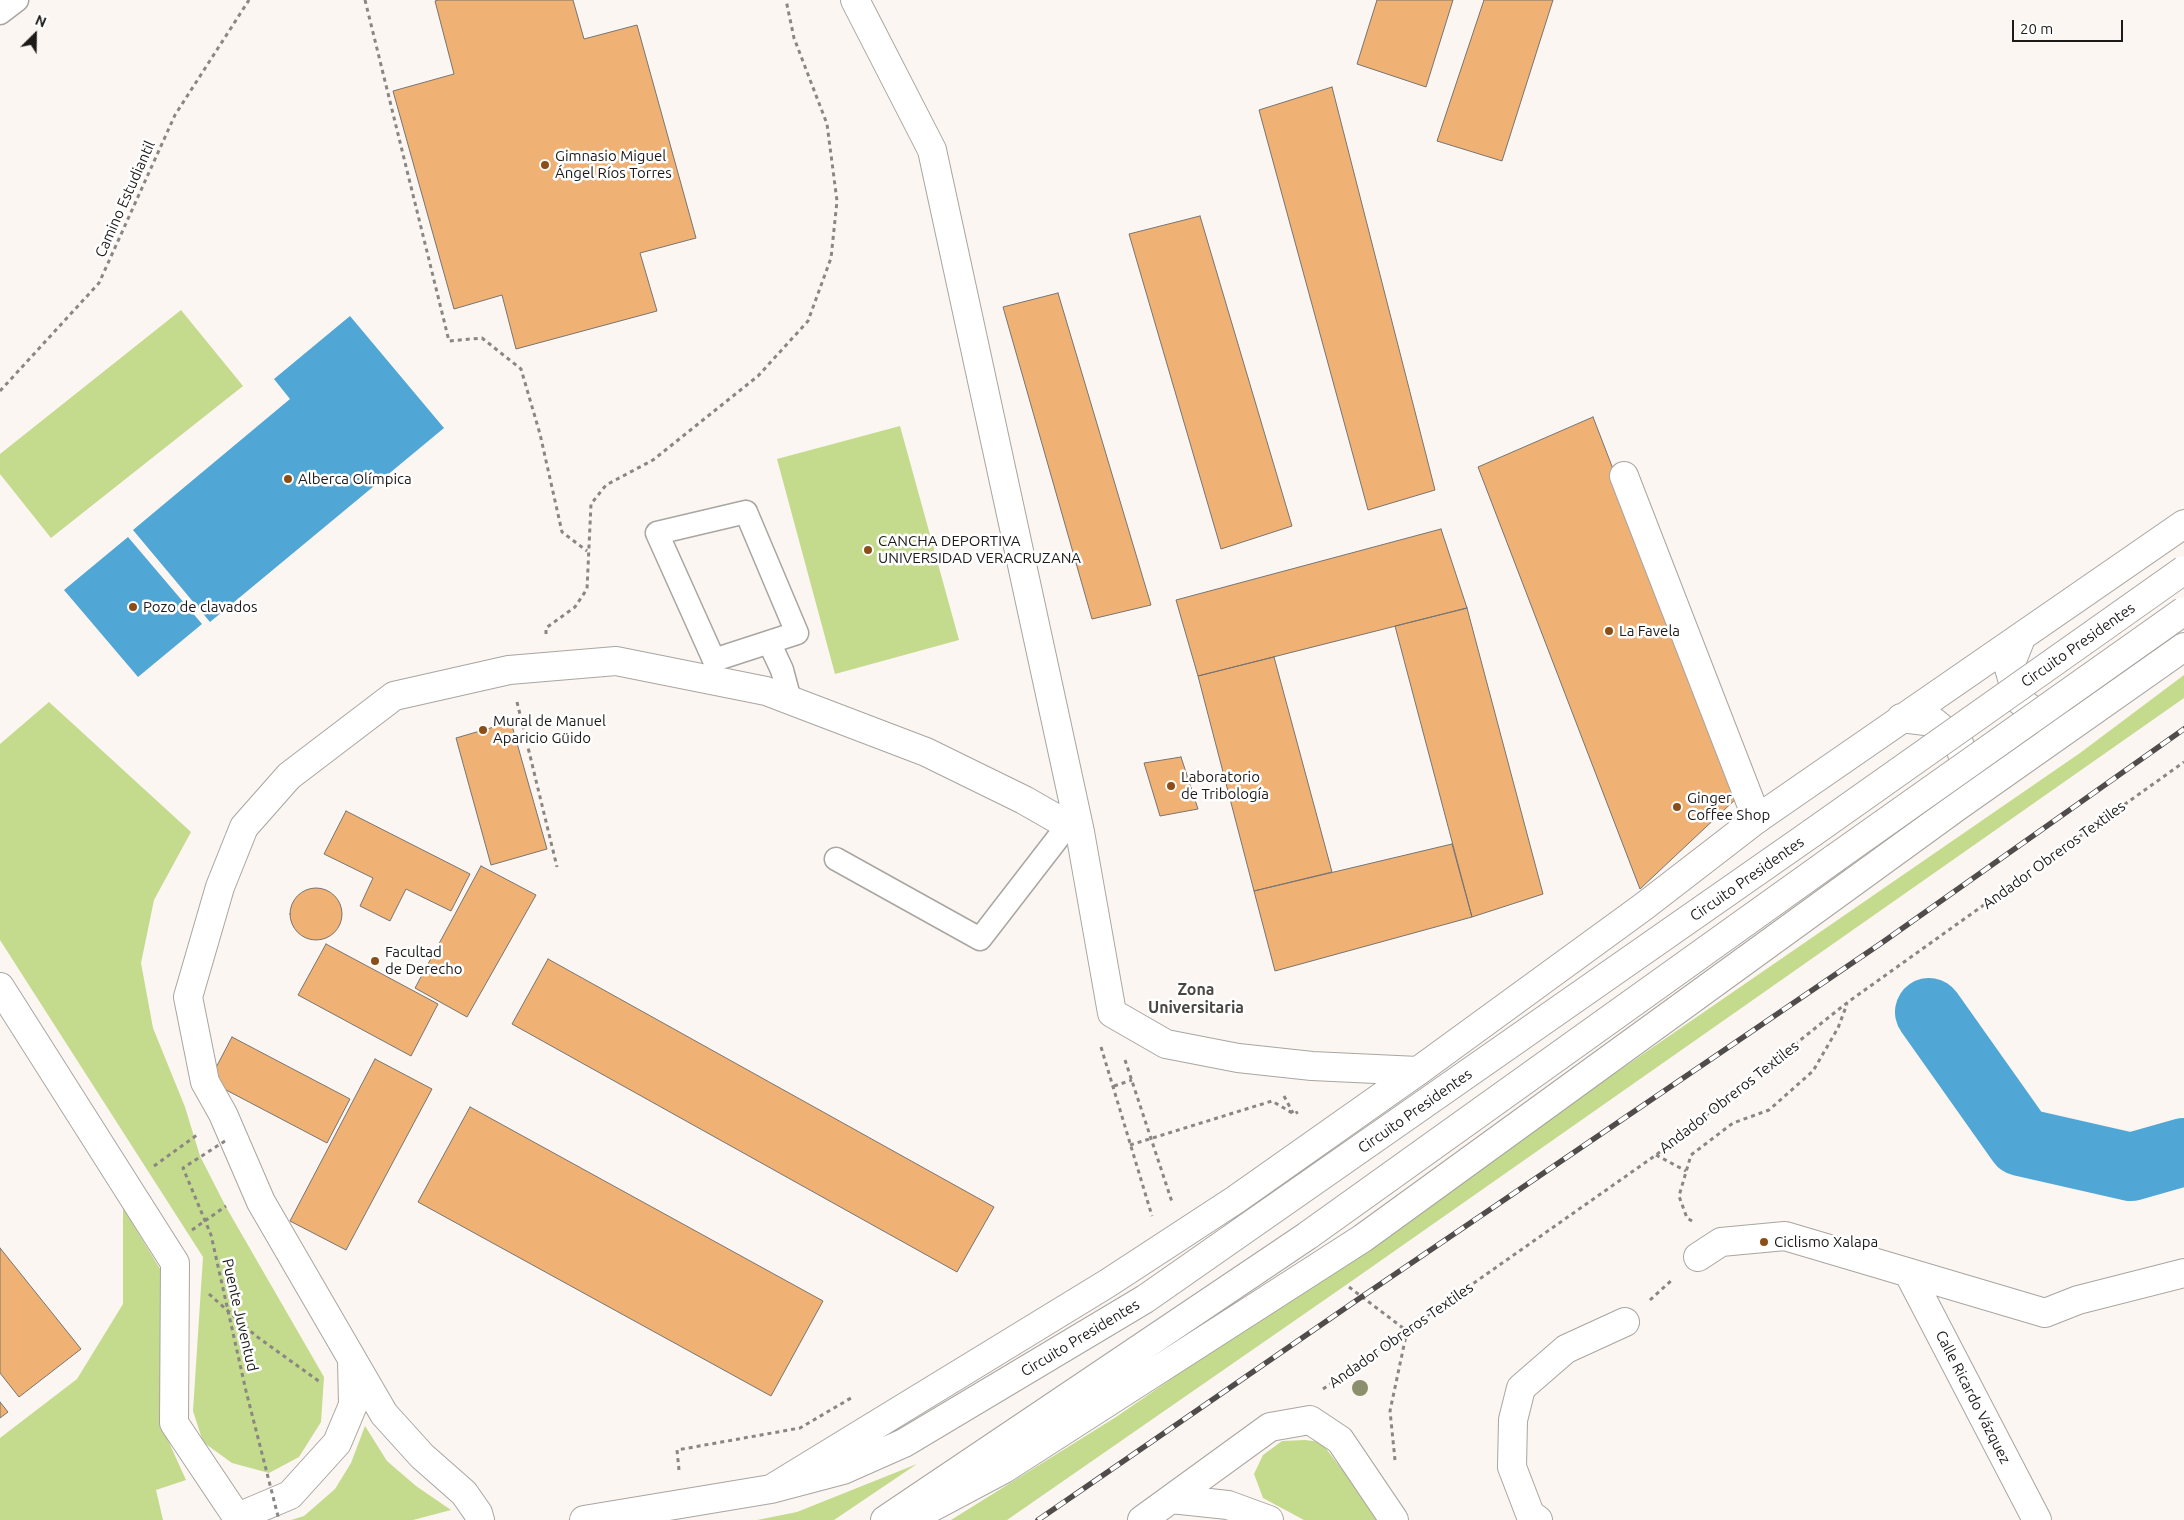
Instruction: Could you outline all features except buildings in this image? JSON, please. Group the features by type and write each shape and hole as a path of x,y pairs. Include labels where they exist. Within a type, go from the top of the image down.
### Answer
{"main road":[{"path":"855,0 932,150 1112,1013 1166,1044 1238,1058 1312,1066 1418,1072"},
{"path":"1624,476 1757,819"},
{"path":"771,1489 1108,1283 1181,1233 1235,1200 1418,1072 1643,907 1757,819 2184,524"},
{"name":"Circuito Presidentes","path":"584,1520 771,1489 844,1470 904,1443 1145,1299 1820,828 2184,570"},
{"path":"896,1518 1307,1236 2184,611"},
{"path":"2021,638 2009,668 2018,700 2044,720 2077,722"},
{"path":"896,1518 1004,1469 1363,1238 1958,806 2184,647"},
{"path":"480,1520 478,1513 464,1493 422,1456 384,1414 261,1202 222,1114 205,1082 188,998 220,887 244,827 289,776 394,696 509,670 616,661 766,691 926,752 1024,800 1074,829"},
{"path":"1901,718 1934,722 1959,743 1968,775 1958,806"},
{"path":"0,987 170,1256 174,1423 238,1519 290,1495 337,1443 353,1405 352,1358"},
{"path":"1698,1257 1721,1242 1785,1236 2045,1313 2078,1300 2184,1273"},
{"name":"Calle Ricardo Vázquez","path":"1909,1274 2037,1520"},
{"path":"1538,1520 1530,1514 1512,1468 1513,1420 1521,1388 1566,1349 1625,1322"},
{"path":"1142,1520 1270,1427 1310,1420 1340,1440 1394,1520"},
{"path":"1171,1499 1228,1505 1269,1520"}],"lane":[{"path":"0,13 17,0"},
{"path":"746,512 797,633 769,642 714,660 657,533 746,512"},
{"path":"769,642 782,670 790,700"},
{"path":"836,859 980,939 1074,829"}],"path":[{"name":"Camino Estudiantil","path":"0,391 99,282 175,115 249,0"},
{"path":"365,0 448,341 482,338 522,369 540,434 562,532 587,552"},
{"path":"550,667 546,628 575,607 587,589 587,552 591,504 606,485 653,460 758,376 808,321 831,258 837,200 827,124 794,38 786,0"},
{"path":"509,670 557,867"},
{"name":"Andador Obreros Textiles","path":"1318,1393 1656,1155 1848,1002 2184,762"},
{"path":"1721,1242 1687,1218 1679,1196 1691,1155 1733,1123 1769,1110 1814,1071 1838,1028 1848,1002"},
{"path":"1100,1043 1153,1222"},
{"path":"1123,1054 1152,1138 1181,1233"},
{"path":"1113,1086 1132,1080"},
{"path":"1130,1145 1272,1101"},
{"path":"126,1186 195,1137 222,1114"},
{"name":"Puente Juventud","path":"226,1141 183,1168 211,1235 246,1391 279,1520"},
{"path":"1656,1155 1686,1171"},
{"path":"252,1182 170,1256 256,1336 353,1405"},
{"path":"1625,1322 1698,1257"},
{"path":"1346,1285 1360,1298 1407,1331 1390,1411 1395,1461"},
{"path":"677,1450 800,1428 852,1398"}],"green space":[{"path":"181,310 243,386 51,538 0,474 0,454"},
{"name":"CANCHA DEPORTIVA UNIVERSIDAD VERACRUZANA","path":"900,426 959,640 835,674 777,459"},
{"path":"2184,675 2184,698 1007,1520 951,1520 1116,1417 2080,753"},
{"path":"49,702 191,832 154,900 141,963 153,1028 185,1107 200,1156 226,1207 324,1377 321,1422 299,1457 269,1473 232,1463 203,1442 193,1411 203,1257 0,940 0,744"},
{"path":"123,1208 162,1272 162,1427 186,1480 156,1490 163,1520 0,1520 0,1438 77,1379 123,1304"},
{"path":"365,1426 387,1461 416,1486 451,1510 413,1520 291,1520 304,1516 335,1489 351,1463"},
{"path":"1305,1440 1321,1442 1376,1514 1376,1520 1304,1520 1263,1498 1254,1474 1263,1455 1282,1441"},
{"path":"917,1464 834,1520 757,1520 797,1512"}],"water":[{"name":"Alberca Olímpica","path":"350,316 444,428 210,622 133,530 290,399 274,379"},
{"name":"Pozo de clavados","path":"128,537 202,624 138,677 64,590"}],"waterway":[{"path":"1929,1012 2021,1142 2131,1167 2184,1152"}],"railway":[{"path":"1038,1520 1883,942 2184,729"}],"place":[{"name":"Gimnasio Miguel Ángel Ríos Torres","path":"545,165"},
{"name":"Alberca Olímpica","path":"288,479"},
{"name":"CANCHA DEPORTIVA UNIVERSIDAD VERACRUZANA","path":"868,550"},
{"name":"Pozo de clavados","path":"133,607"},
{"name":"La Favela","path":"1609,631"},
{"name":"Mural de Manuel Aparicio Güido","path":"483,730"},
{"name":"Laboratorio de Tribología","path":"1171,786"},
{"name":"Ginger Coffee Shop","path":"1677,807"},
{"name":"Facultad de Derecho","path":"375,961"},
{"name":"Ciclismo Xalapa","path":"1764,1242"}],"district":[{"name":"Zona Universitaria","path":"1196,999"}]}
